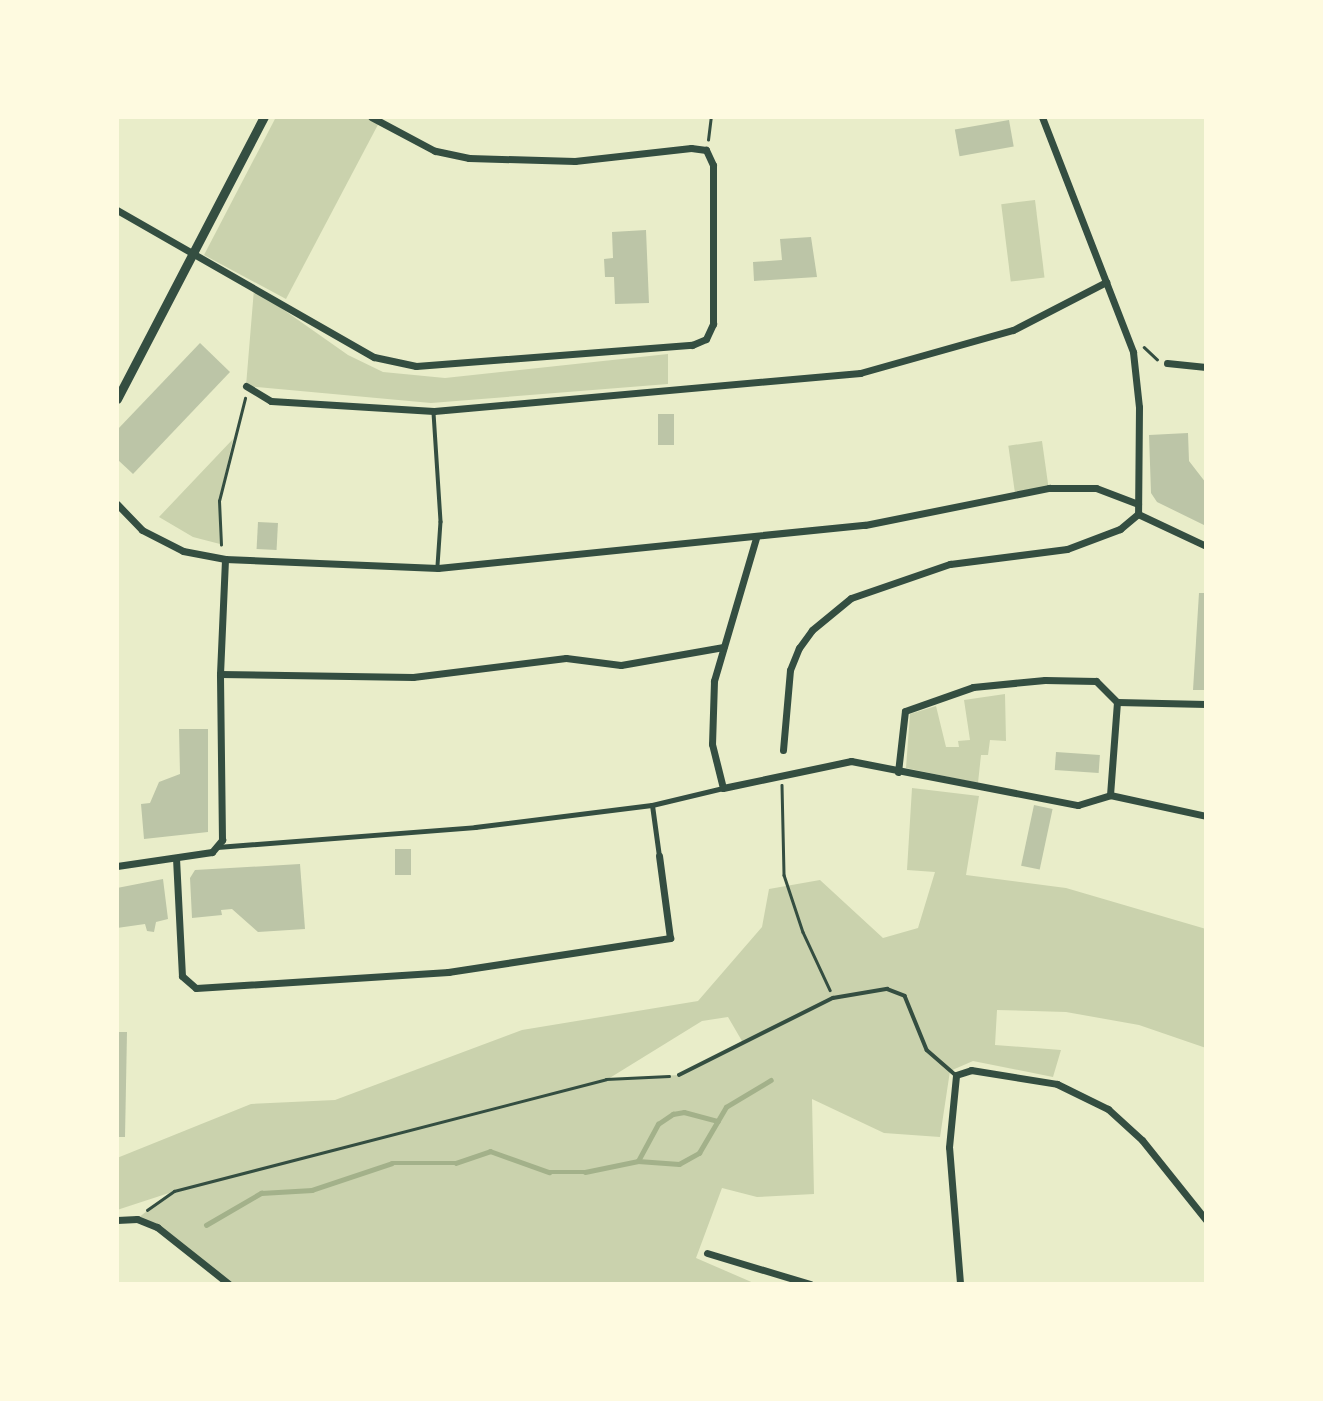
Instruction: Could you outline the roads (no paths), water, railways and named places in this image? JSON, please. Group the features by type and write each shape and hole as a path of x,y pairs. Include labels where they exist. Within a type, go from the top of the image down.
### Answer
{"street":[{"path":"117,399 264,117"},
{"path":"117,210 374,357 416,366 692,345 706,339 713,324 713,165 706,150 691,148 575,161 469,158 435,151 371,117"},
{"path":"1042,117 1126,327 1139,407 1138,514"},
{"path":"246,386 271,401 434,411 860,373 1013,330 1106,282"},
{"path":"1167,363 1206,367"},
{"path":"117,504 142,530 183,551 225,559 438,568 865,525 1049,488 1096,488 1138,503"},
{"path":"1138,514 1206,546"},
{"path":"783,750 790,670 799,648 812,630 851,598 950,564 1067,549 1120,529 1138,514"},
{"path":"723,788 713,754 712,715 723,647 756,538"},
{"path":"217,847 222,840 220,674 225,559"},
{"path":"220,674 413,677 566,658 621,665 723,647"},
{"path":"898,772 905,712 973,687 1045,680 1096,681 1117,702 1206,704"},
{"path":"1110,795 1117,702"},
{"path":"117,866 176,858 217,847 471,827 652,805 851,761 1078,805 1110,795 1206,816"},
{"path":"176,858 182,976 195,988 448,972 670,939 652,805"},
{"path":"960,1284 949,1147 957,1075 971,1070 1057,1084 1108,1109 1142,1140 1206,1220"},
{"path":"117,1220 137,1219 157,1227 229,1284"},
{"path":"707,1253 787,1281 810,1284"}],"lane":[{"path":"434,411 441,522 438,568"},
{"path":"679,1075 834,998 900,990 910,1003 928,1050 957,1075"}],"waterway":[{"path":"206,1225 261,1193 312,1190 392,1163 456,1163 490,1151 549,1172 585,1172 638,1161 679,1164 699,1153 726,1107 771,1080"},
{"path":"638,1161 658,1124 673,1114 684,1112 718,1121"}]}
